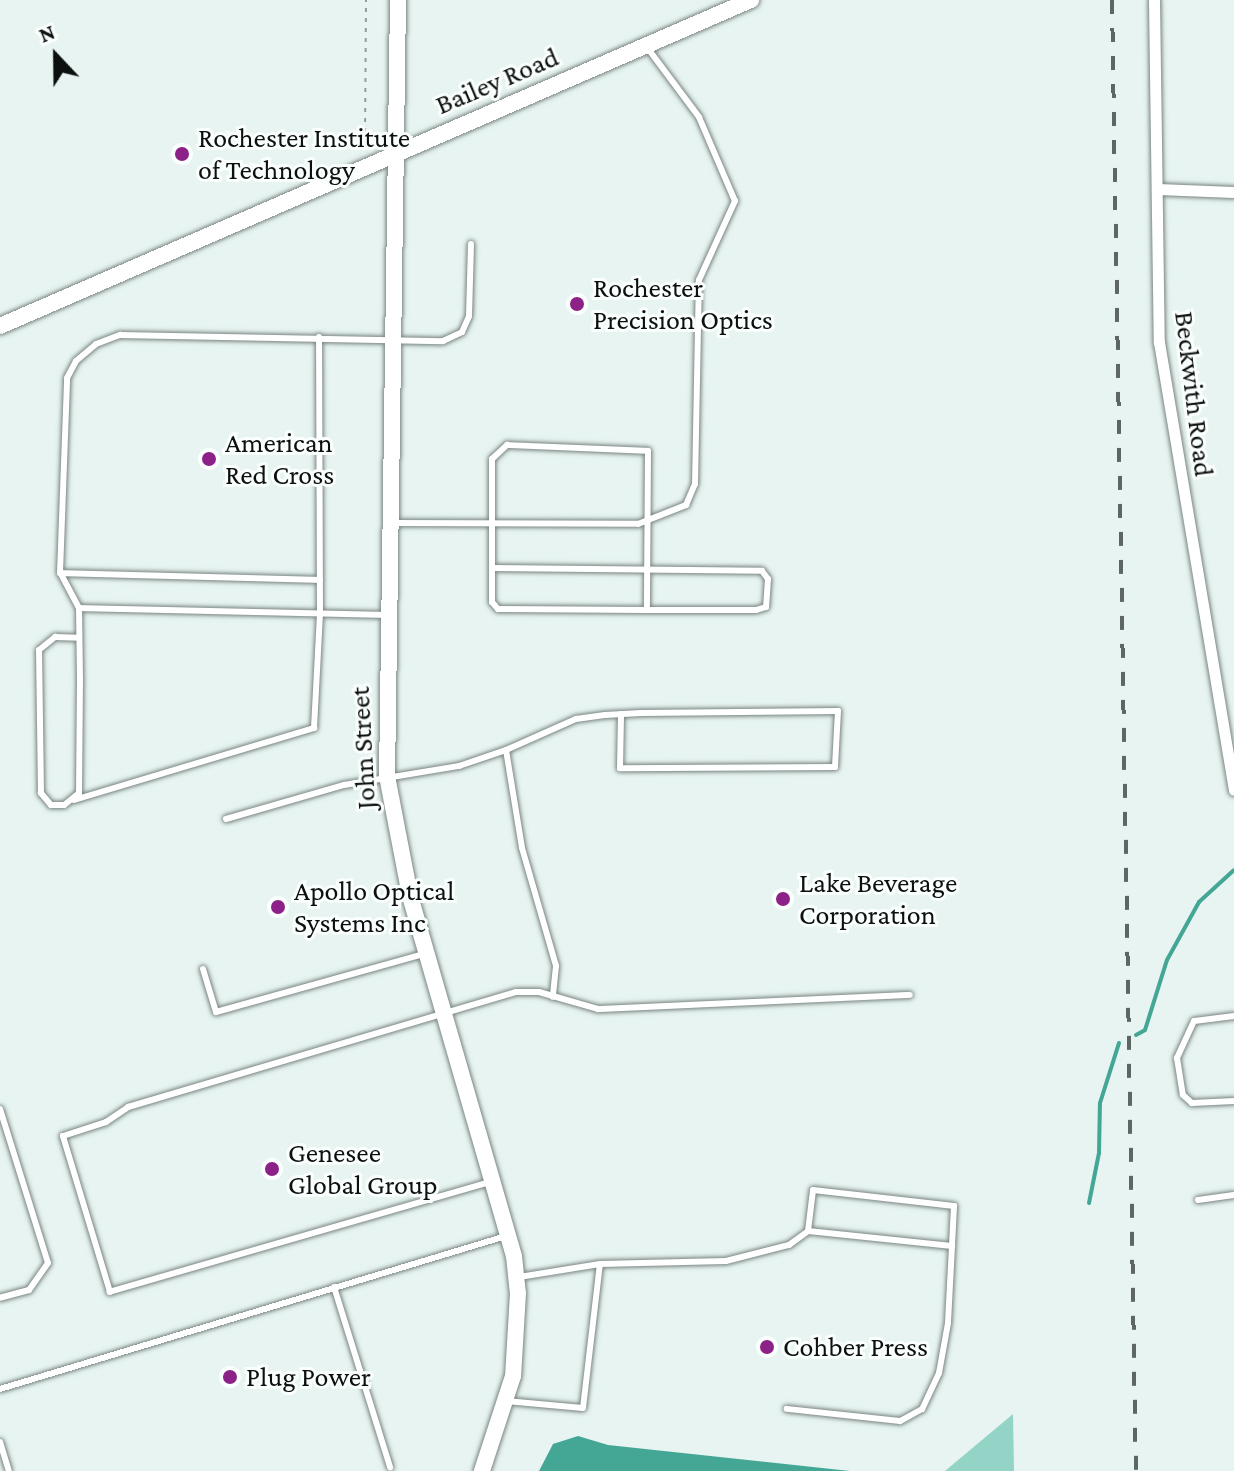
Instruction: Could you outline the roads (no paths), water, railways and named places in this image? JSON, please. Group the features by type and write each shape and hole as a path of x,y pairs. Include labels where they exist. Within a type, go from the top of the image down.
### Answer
{"street":[{"name":"John Street","path":"398,0 387,523 387,776 398,846 496,1181 517,1278 517,1329 506,1401 482,1471"},
{"name":"Bailey Road","path":"0,326 646,46 732,4 751,0"},
{"name":"Beckwith Road","path":"1154,0 1162,369 1234,790"},
{"path":"1157,189 1234,192"}],"lane":[{"path":"387,523 649,521 686,505 695,484 699,280 735,201 699,117 646,46"},
{"path":"74,800 79,793 79,608 60,573 67,378 76,361 96,344 120,335 443,341 462,332 469,316 471,244"},
{"path":"79,638 55,637 39,650 41,793 51,805 314,728 320,613 319,337"},
{"path":"492,568 647,570 762,571 768,579 766,607 756,610 647,610 498,609 492,602 492,568 492,459 507,445 648,451 649,521 647,570 647,610"},
{"path":"60,573 320,580"},
{"path":"79,608 386,615"},
{"path":"226,819 387,776 459,766 506,750 576,719 621,714 838,711 835,767 620,768 621,714"},
{"path":"506,750 522,848 556,966 553,997"},
{"path":"203,969 216,1012 428,953"},
{"path":"496,1181 110,1292 63,1136 106,1122 128,1107 516,992 553,997 598,1009 910,995"},
{"path":"1234,1016 1194,1021 1177,1058 1183,1095 1192,1103 1234,1101"},
{"path":"0,1109 48,1263 29,1290 0,1298"},
{"path":"787,1409 900,1421 922,1409 939,1373 948,1323 954,1206 813,1190 808,1231"},
{"path":"1198,1200 1234,1195"},
{"path":"517,1278 600,1264 726,1261 789,1245 808,1231 952,1246"},
{"path":"0,1389 510,1235"},
{"path":"506,1401 583,1408 600,1264"},
{"path":"334,1287 390,1467"},
{"path":"0,1442 9,1471"}],"waterway":[{"path":"1136,1035 1145,1030 1167,960 1199,902 1234,870"},
{"path":"1089,1203 1099,1153 1100,1103 1119,1043"}],"railway":[{"path":"1112,0 1136,1471"}],"place":[{"name":"Rochester Institute of Technology","path":"182,154"},
{"name":"Rochester Precision Optics","path":"577,304"},
{"name":"American Red Cross","path":"209,459"},
{"name":"Lake Beverage Corporation","path":"783,899"},
{"name":"Apollo Optical Systems Inc","path":"278,907"},
{"name":"Genesee Global Group","path":"272,1169"},
{"name":"Cohber Press","path":"767,1347"},
{"name":"Plug Power","path":"230,1377"}]}
